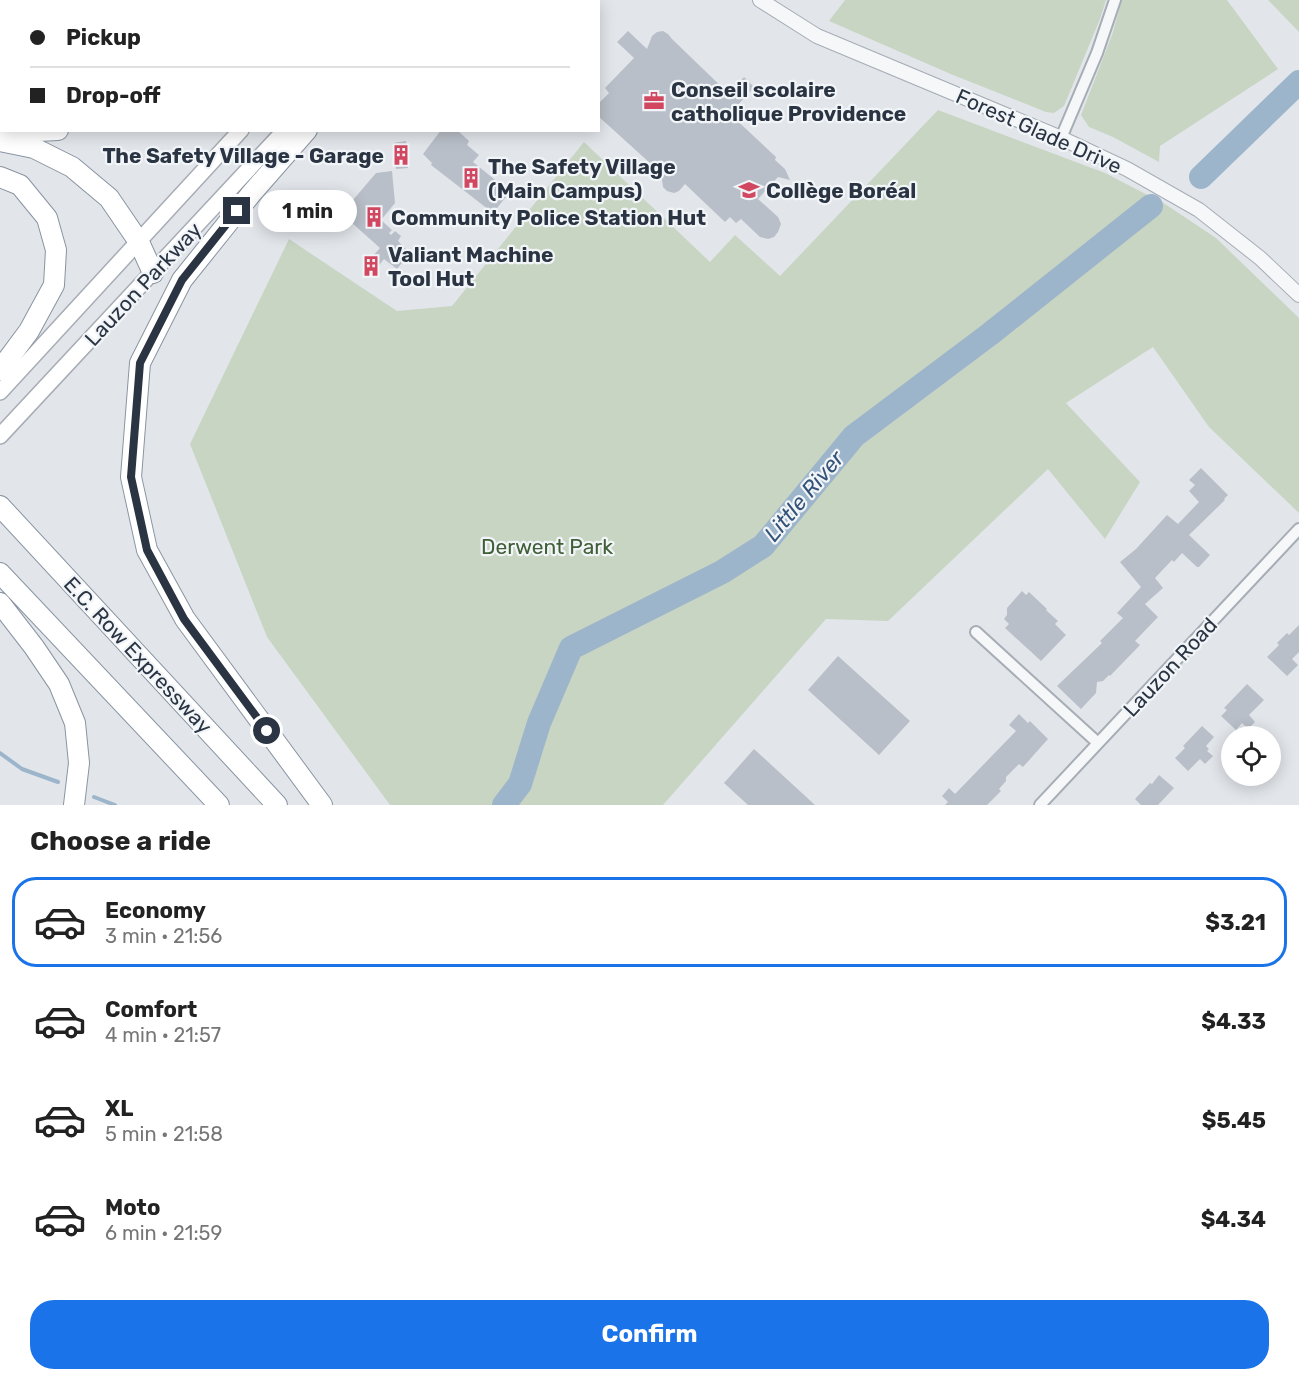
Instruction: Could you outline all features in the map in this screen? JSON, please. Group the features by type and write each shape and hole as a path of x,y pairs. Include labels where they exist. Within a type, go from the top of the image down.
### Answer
{"highway":[{"path":"0,133 19,132"},
{"path":"305,132 251,194 182,280 145,352 140,363 131,477 147,550 184,619 322,805"},
{"path":"0,141 34,148 72,167 109,198 139,242 153,273"},
{"path":"0,177 20,185 47,218 56,250 54,285 29,331 0,370"},
{"name":"E.C. Row Expressway","path":"4,509 277,805"},
{"name":"E.C. Row Expressway","path":"0,573 219,805"},
{"path":"0,603 59,684 75,723 79,763 74,805"}],"main road":[{"name":"Lauzon Parkway","path":"0,392 239,132"},
{"name":"Lauzon Parkway","path":"0,436 283,132"}],"street":[{"name":"Forest Glade Drive","path":"760,0 818,36 1061,138 1127,169 1199,210 1260,258 1299,295"},
{"path":"1061,138 1097,53 1115,0"},
{"name":"Lauzon Road","path":"1040,805 1299,529"},
{"path":"976,632 1098,744"}],"green space":[{"path":"845,0 1106,0 1064,106 1054,113 1046,112 953,75 829,21"},
{"path":"1122,0 1227,0 1278,69 1160,146 1159,162 1089,127 1081,115 1112,35"},
{"path":"1268,0 1299,0 1299,32"},
{"name":"Derwent Park","path":"938,110 1105,173 1165,204 1216,238 1299,318 1299,513 1209,427 1153,347 1066,403 1140,482 1105,539 1048,469 888,621 826,619 663,805 390,805 267,637 190,444 289,239 397,311 452,306 584,142 710,262 735,235 780,276"}],"building":[{"path":"628,31 647,49 652,36 663,31 729,94 744,77 754,87 730,114 776,157 775,160 785,169 790,180 778,177 758,199 778,217 781,224 774,237 768,239 760,237 741,219 736,223 730,217 725,222 685,184 674,193 667,191 663,187 661,173 600,118 600,102 609,93 605,88 634,58 617,42"},
{"name":"The Safety Village (Main Campus)","path":"440,132 459,132 469,141 467,145 479,155 473,162 510,192 493,213 431,165 432,163 423,154"},
{"name":"The Safety Village - Garage","path":"406,141 408,168 396,169 393,143"},
{"path":"392,171 395,203 381,220 392,230 389,233 391,235 395,231 401,236 398,241 410,253 397,269 384,259 373,273 364,266 380,248 342,214 376,173"},
{"path":"1201,468 1228,495 1189,535 1210,555 1197,567 1182,553 1155,578 1163,588 1145,604 1158,617 1135,641 1140,645 1110,676 1097,682 1096,693 1081,709 1057,686 1102,643 1100,641 1123,618 1117,613 1141,587 1120,562 1136,549 1167,515 1178,524 1199,502 1189,491 1195,485 1189,480"},
{"path":"1022,591 1026,595 1029,592 1047,609 1058,621 1055,624 1066,635 1041,661 1005,628 1009,624 1004,619 1007,615 1007,608"},
{"path":"1299,625 1299,652 1292,659 1298,665 1287,676 1267,657 1287,633 1289,635"},
{"path":"838,656 910,721 879,755 808,690"},
{"path":"1247,684 1264,700 1249,715 1255,722 1251,726 1245,726 1242,723 1239,726 1232,726 1221,716 1227,710 1224,708"},
{"path":"1019,714 1028,723 1030,721 1048,739 1023,767 1019,764 1006,777 1006,781 999,789 1001,791 987,805 945,805 948,802 942,796 949,788 955,794 1016,731 1009,725"},
{"path":"1202,726 1214,737 1206,746 1209,749 1207,751 1213,756 1205,764 1200,759 1188,771 1175,758"},
{"path":"754,749 815,805 748,805 724,783"},
{"path":"1159,775 1174,788 1158,805 1141,805 1135,799"}],"waterway":[{"name":"Little River","path":"1201,177 1299,82"},
{"name":"Little River","path":"504,805 520,784 539,723 571,648 722,572 763,546 854,436 990,334 1151,206"},
{"path":"0,753 22,769 58,782"},
{"path":"94,797 115,805"}],"place":[{"name":"Conseil scolaire catholique Providence","path":"654,101"},
{"name":"The Safety Village - Garage","path":"401,155"},
{"name":"The Safety Village (Main Campus)","path":"471,178"},
{"name":"Collège Boréal","path":"749,190"},
{"name":"Community Police Station Hut","path":"374,217"},
{"name":"Valiant Machine Tool Hut","path":"371,266"}],"route":[{"path":"237,211 182,280 140,363 131,477 147,550 184,619 267,731"}]}
